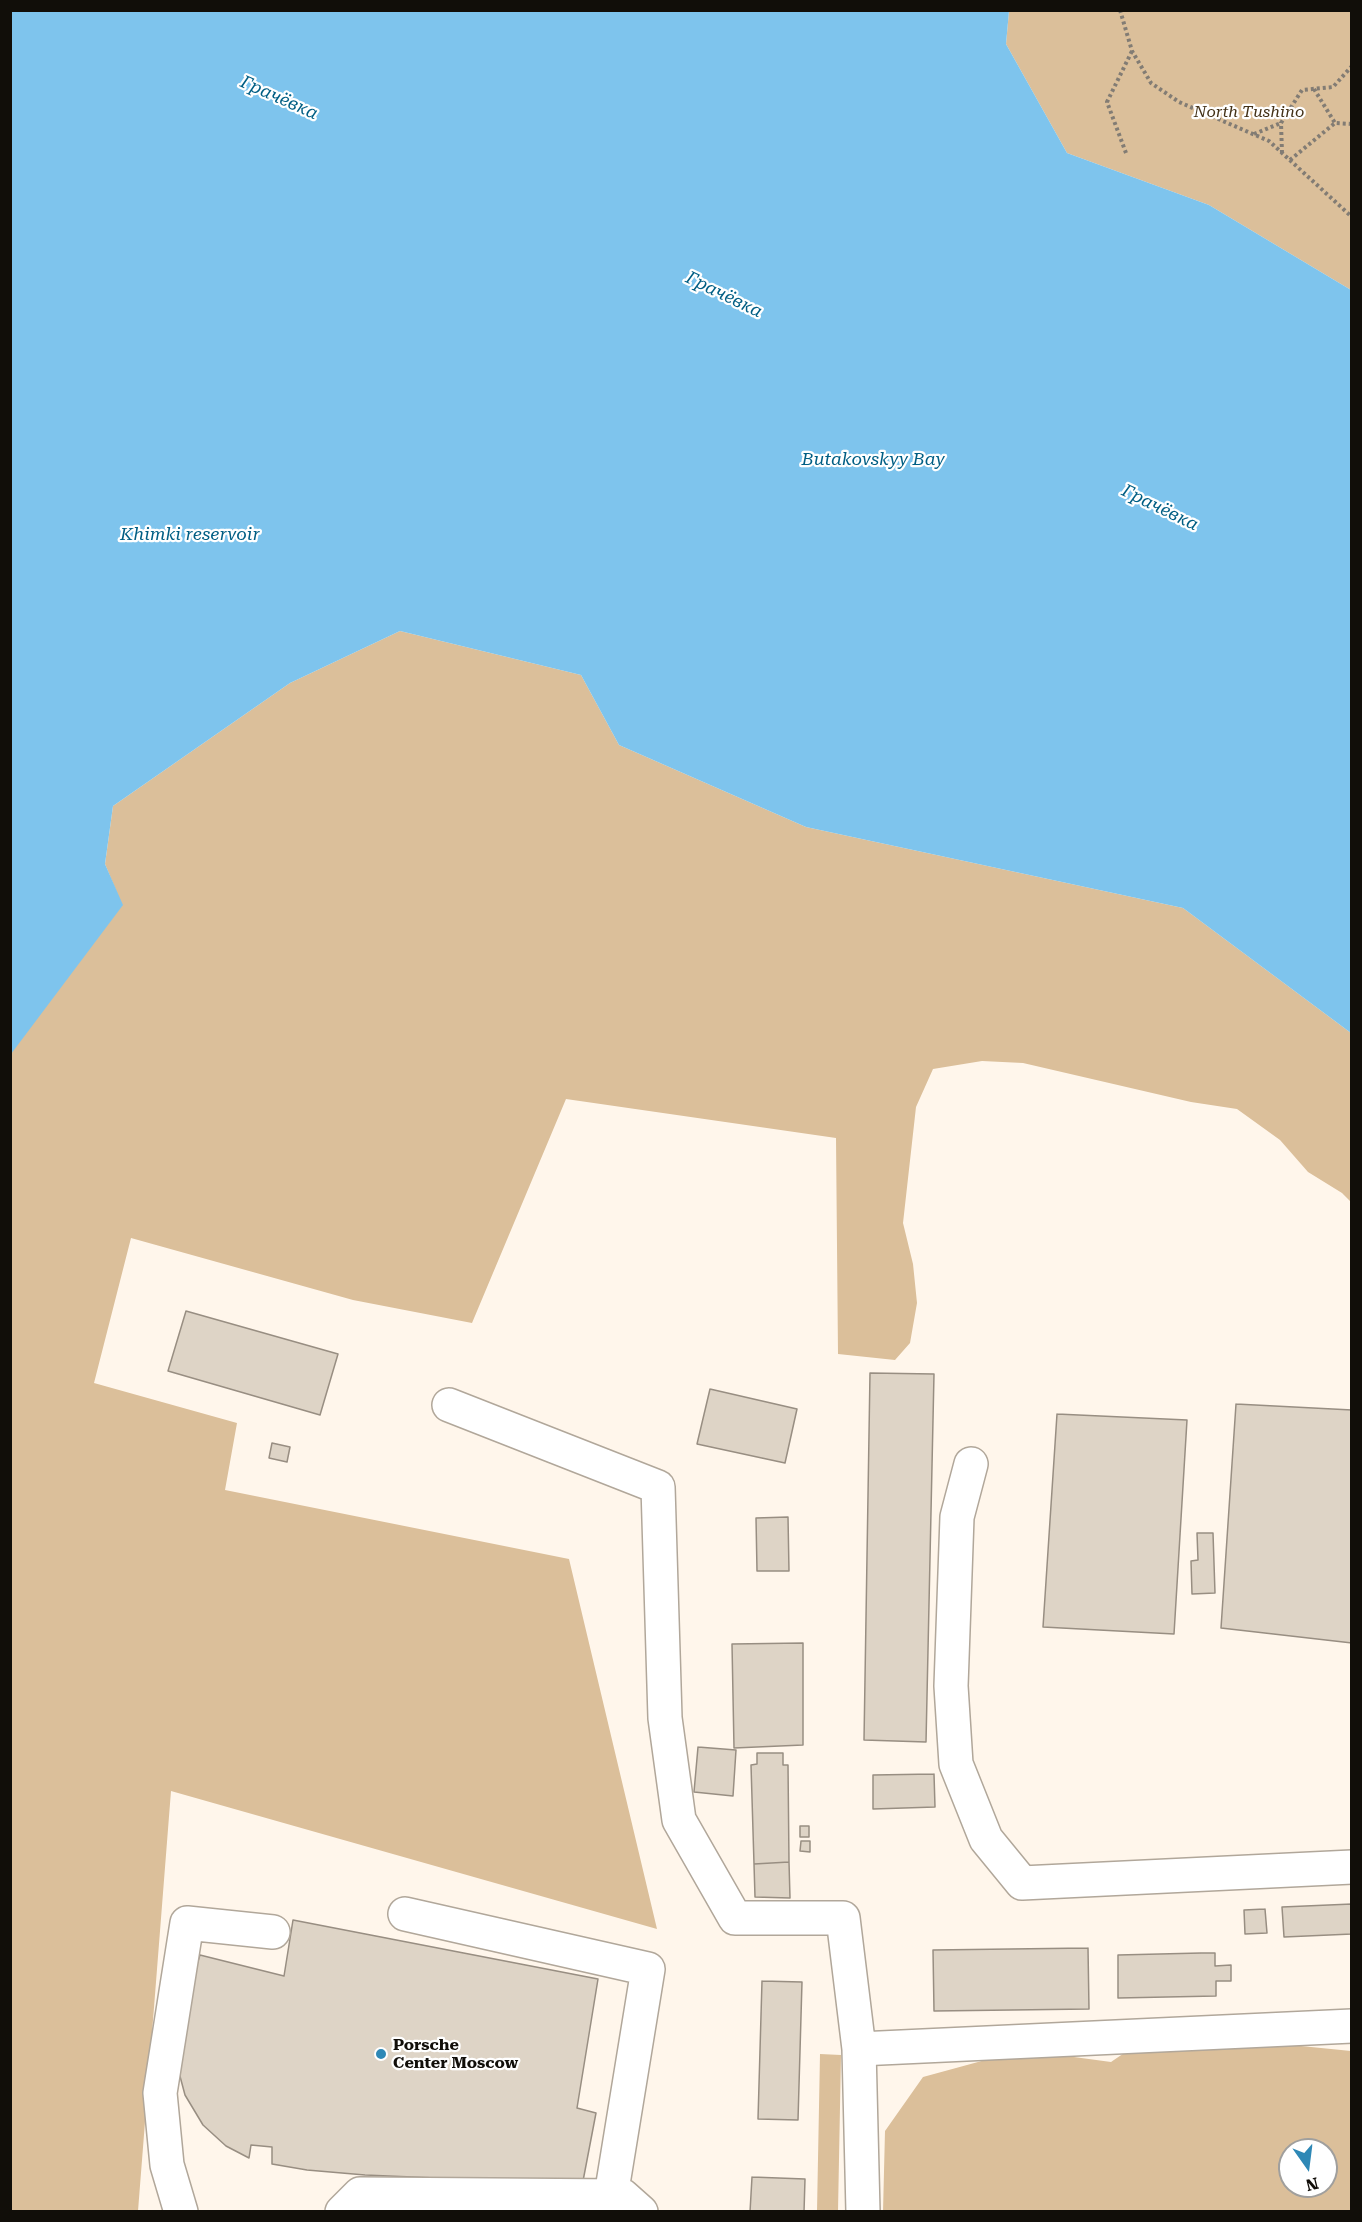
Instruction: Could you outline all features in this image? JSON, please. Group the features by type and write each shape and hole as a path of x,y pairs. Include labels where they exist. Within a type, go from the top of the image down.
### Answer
{"lane":[{"path":"449,1405 658,1487 665,1719 679,1820 735,1918 843,1918 859,2049 862,2211"},
{"path":"971,1464 957,1517 951,1686 956,1764 986,1839 1023,1883 1352,1867"},
{"path":"405,1914 648,1969 611,2196"},
{"path":"181,2211 167,2165 160,2093 187,1923 273,1932"},
{"path":"859,2049 1352,2026"},
{"path":"342,2211 360,2194 525,2203 623,2196 641,2211"}],"path":[{"path":"1120,10 1132,51 1151,82 1179,102 1269,141 1352,217"},
{"path":"1126,153 1107,102 1132,51"},
{"path":"1282,153 1281,123 1302,90 1333,87 1352,66"},
{"path":"1314,89 1335,123"},
{"path":"1252,134 1281,123"},
{"path":"1290,160 1335,123 1352,124"}],"green space":[{"name":"North Tushino","path":"1009,11 1351,11 1351,290 1209,205 1067,153 1006,44"},
{"path":"400,631 581,675 619,745 806,827 1183,908 1351,1033 1351,1202 1342,1193 1308,1172 1280,1140 1237,1109 1191,1102 1023,1063 982,1061 933,1069 916,1107 903,1223 913,1264 917,1303 910,1343 895,1360 838,1354 836,1138 566,1099 472,1323 353,1300 131,1238 94,1383 237,1423 225,1490 569,1559 657,1929 171,1791 138,2211 11,2211 10,1054 122,905 105,864 113,806 290,683"},
{"path":"1301,2046 1351,2051 1351,2211 883,2212 885,2131 923,2077 1022,2050 1111,2062 1133,2047"},
{"path":"820,2054 841,2055 838,2211 817,2211"}],"water":[{"name":"Butakovskyy Bay","path":"11,10 1009,11 1006,44 1067,153 1209,205 1351,290 1351,1033 1183,908 806,827 619,745 581,675 400,631 290,683 113,806 105,864 123,905 11,1054"}],"building":[{"path":"186,1311 338,1354 320,1415 168,1371"},
{"path":"870,1373 934,1374 926,1742 864,1740"},
{"path":"710,1389 797,1409 785,1463 697,1444"},
{"path":"1236,1404 1352,1410 1352,1643 1221,1628"},
{"path":"1057,1414 1187,1420 1174,1634 1043,1627"},
{"path":"272,1443 290,1447 287,1462 269,1458"},
{"path":"788,1517 789,1571 757,1571 756,1518"},
{"path":"1197,1533 1213,1533 1215,1593 1192,1594 1191,1561 1198,1560"},
{"path":"803,1643 803,1745 734,1748 732,1644"},
{"path":"698,1747 736,1750 733,1796 694,1792"},
{"path":"757,1753 783,1753 783,1765 788,1765 789,1862 754,1864 751,1765 757,1764"},
{"path":"934,1774 935,1807 873,1809 873,1775"},
{"path":"800,1826 809,1826 809,1837 800,1837"},
{"path":"801,1841 810,1841 810,1852 800,1851"},
{"path":"789,1862 790,1898 755,1897 754,1864"},
{"path":"1352,1904 1352,1934 1284,1937 1282,1907"},
{"path":"1265,1909 1267,1933 1245,1934 1244,1910"},
{"name":"Porsche Center Moscow","path":"293,1920 598,1979 577,2108 596,2113 583,2181 507,2181 365,2175 307,2170 272,2164 272,2147 251,2145 249,2158 226,2146 203,2125 185,2095 177,2065 189,1988 200,1955 284,1976"},
{"path":"1088,1948 1089,2009 934,2011 933,1950"},
{"path":"1215,1953 1215,1966 1231,1965 1231,1981 1216,1981 1216,1996 1118,1998 1118,1955"},
{"path":"762,1981 802,1982 798,2120 758,2119"},
{"path":"752,2177 805,2179 804,2212 750,2212"}],"place":[{"name":"Porsche Center Moscow","path":"381,2054"}],"water label":[{"name":"Грачёвка","path":"279,98"},
{"name":"Грачёвка","path":"724,295"},
{"name":"Грачёвка","path":"1160,508"},
{"name":"Khimki reservoir","path":"190,535"}]}
